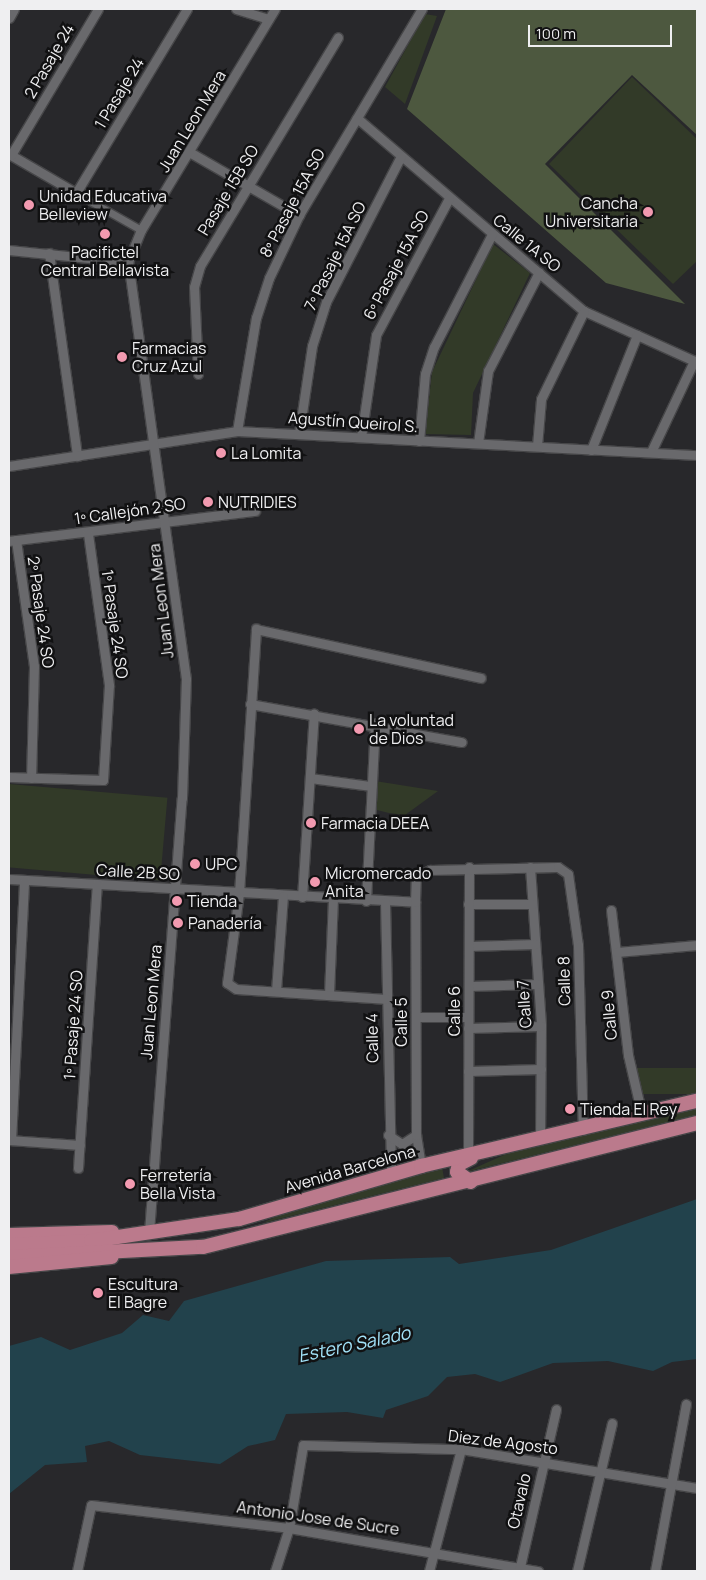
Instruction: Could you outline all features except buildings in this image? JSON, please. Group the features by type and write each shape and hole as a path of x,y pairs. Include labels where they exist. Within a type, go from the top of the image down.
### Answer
{"main road":[{"name":"Avenida Barcelona","path":"9,1251 91,1241 125,1233 149,1232 239,1219 421,1166 583,1130 697,1101"},
{"path":"9,1251 89,1263 129,1254 203,1247 434,1192 697,1123"},
{"path":"471,1182 458,1177 459,1164 486,1152"},
{"path":"434,1192 451,1177 450,1168 439,1162"}],"street":[{"path":"9,18 14,9"},
{"name":"2 Pasaje 24","path":"10,154 98,9"},
{"name":"1 Pasaje 24","path":"76,192 187,9"},
{"path":"236,9 269,19"},
{"name":"Juan Leon Mera","path":"149,1232 175,889 186,688 166,519 128,262 142,230 192,153 275,9"},
{"name":"8º Pasaje 15A SO","path":"237,431 256,318 299,215 422,9"},
{"name":"Pasaje 15B SO","path":"198,374 194,286 200,266 338,37"},
{"name":"Calle 1A SO","path":"357,118 584,311 696,361"},
{"path":"192,153 299,215"},
{"path":"10,154 142,230"},
{"name":"7º Pasaje 15A SO","path":"299,433 312,346 323,308 401,156"},
{"name":"6º Pasaje 15A SO","path":"360,437 376,335 449,198"},
{"path":"419,441 426,374 434,347 492,234"},
{"path":"9,250 128,262"},
{"path":"49,253 76,456"},
{"path":"478,443 488,371 539,272"},
{"path":"537,446 544,391 584,311"},
{"path":"591,450 637,335"},
{"path":"651,452 696,361"},
{"name":"Agustín Queirol S.","path":"9,466 237,431 697,455"},
{"name":"1º Callejón 2 SO","path":"12,541 88,533 166,519 255,511"},
{"name":"1º Pasaje 24 SO","path":"31,778 103,780 109,685 88,533"},
{"name":"2º Pasaje 24 SO","path":"12,541 34,666 31,778"},
{"path":"387,999 276,990 236,989 227,983 239,893 256,629 482,678"},
{"path":"250,704 375,723 462,742"},
{"path":"302,897 314,713"},
{"path":"366,901 375,723"},
{"path":"9,777 31,778"},
{"path":"310,778 372,786"},
{"name":"Calle 8","path":"416,876 430,870 469,867 558,867 568,874 578,945 583,1130"},
{"name":"Calle 6","path":"468,1156 469,867"},
{"name":"Calle 7","path":"530,867 541,1026 540,1139"},
{"name":"Calle 5","path":"416,876 416,1135 421,1166"},
{"name":"Calle 2B SO","path":"9,879 366,901 415,902"},
{"path":"24,880 10,1140 80,1145"},
{"name":"1º Pasaje 24 SO","path":"78,1168 97,885"},
{"path":"276,990 283,896"},
{"path":"329,994 333,899"},
{"name":"Calle 4","path":"385,902 388,1134 391,1175"},
{"path":"468,904 532,904"},
{"name":"Calle 9","path":"611,910 628,1055 642,1115"},
{"path":"469,946 535,944"},
{"path":"617,952 697,945"},
{"path":"469,986 537,984"},
{"path":"416,1017 468,1018"},
{"path":"468,1028 541,1026"},
{"path":"468,1071 541,1069"},
{"path":"388,1134 402,1144 416,1135"},
{"path":"655,1571 686,1404"},
{"name":"Otavalo","path":"519,1569 556,1409"},
{"path":"577,1571 612,1423"},
{"name":"Diez de Agosto","path":"289,1528 303,1445 461,1449 600,1470 697,1488"},
{"path":"429,1571 461,1449"},
{"name":"Antonio Jose de Sucre","path":"77,1571 91,1505 289,1528 435,1551 519,1569 538,1571"},
{"path":"275,1571 289,1528"}],"green space":[{"path":"446,9 697,9 697,135 632,75 545,164 685,304 606,283 407,109"},
{"path":"425,14 437,16 405,104 385,87"},
{"name":"Cancha Universitaria","path":"632,77 697,139 697,261 673,284 549,164"},
{"path":"493,244 530,273 473,393 471,435 425,434 432,372"},
{"path":"375,781 438,791 405,815 389,813 373,809"},
{"path":"9,784 167,798 160,881 9,867"},
{"path":"634,1068 697,1068 697,1094 634,1094"},
{"path":"697,1104 697,1115 466,1172 515,1150"},
{"path":"442,1167 444,1178 263,1223 310,1199"}],"water":[{"name":"Estero Salado","path":"697,1199 697,1359 672,1362 653,1371 608,1361 553,1363 500,1382 475,1374 447,1377 428,1396 386,1410 383,1418 347,1412 286,1414 275,1440 248,1446 220,1464 140,1455 109,1441 85,1446 87,1462 45,1465 9,1494 9,1346 41,1337 70,1350 122,1333 143,1315 169,1321 184,1301 326,1261 450,1257 459,1264 551,1250"}],"place":[{"name":"Unidad Educativa Belleview","path":"29,205"},
{"name":"Cancha Universitaria","path":"648,212"},
{"name":"Pacifictel Central Bellavista","path":"105,234"},
{"name":"Farmacias Cruz Azul","path":"122,357"},
{"name":"La Lomita","path":"221,453"},
{"name":"NUTRIDIES","path":"208,502"},
{"name":"La voluntad de Dios","path":"359,729"},
{"name":"Farmacia DEEA","path":"311,823"},
{"name":"UPC","path":"195,864"},
{"name":"Micromercado Anita","path":"315,882"},
{"name":"Tienda","path":"177,901"},
{"name":"Panadería","path":"178,923"},
{"name":"Tienda El Rey","path":"570,1109"},
{"name":"Ferretería Bella Vista","path":"130,1184"},
{"name":"Escultura El Bagre","path":"98,1293"}]}
